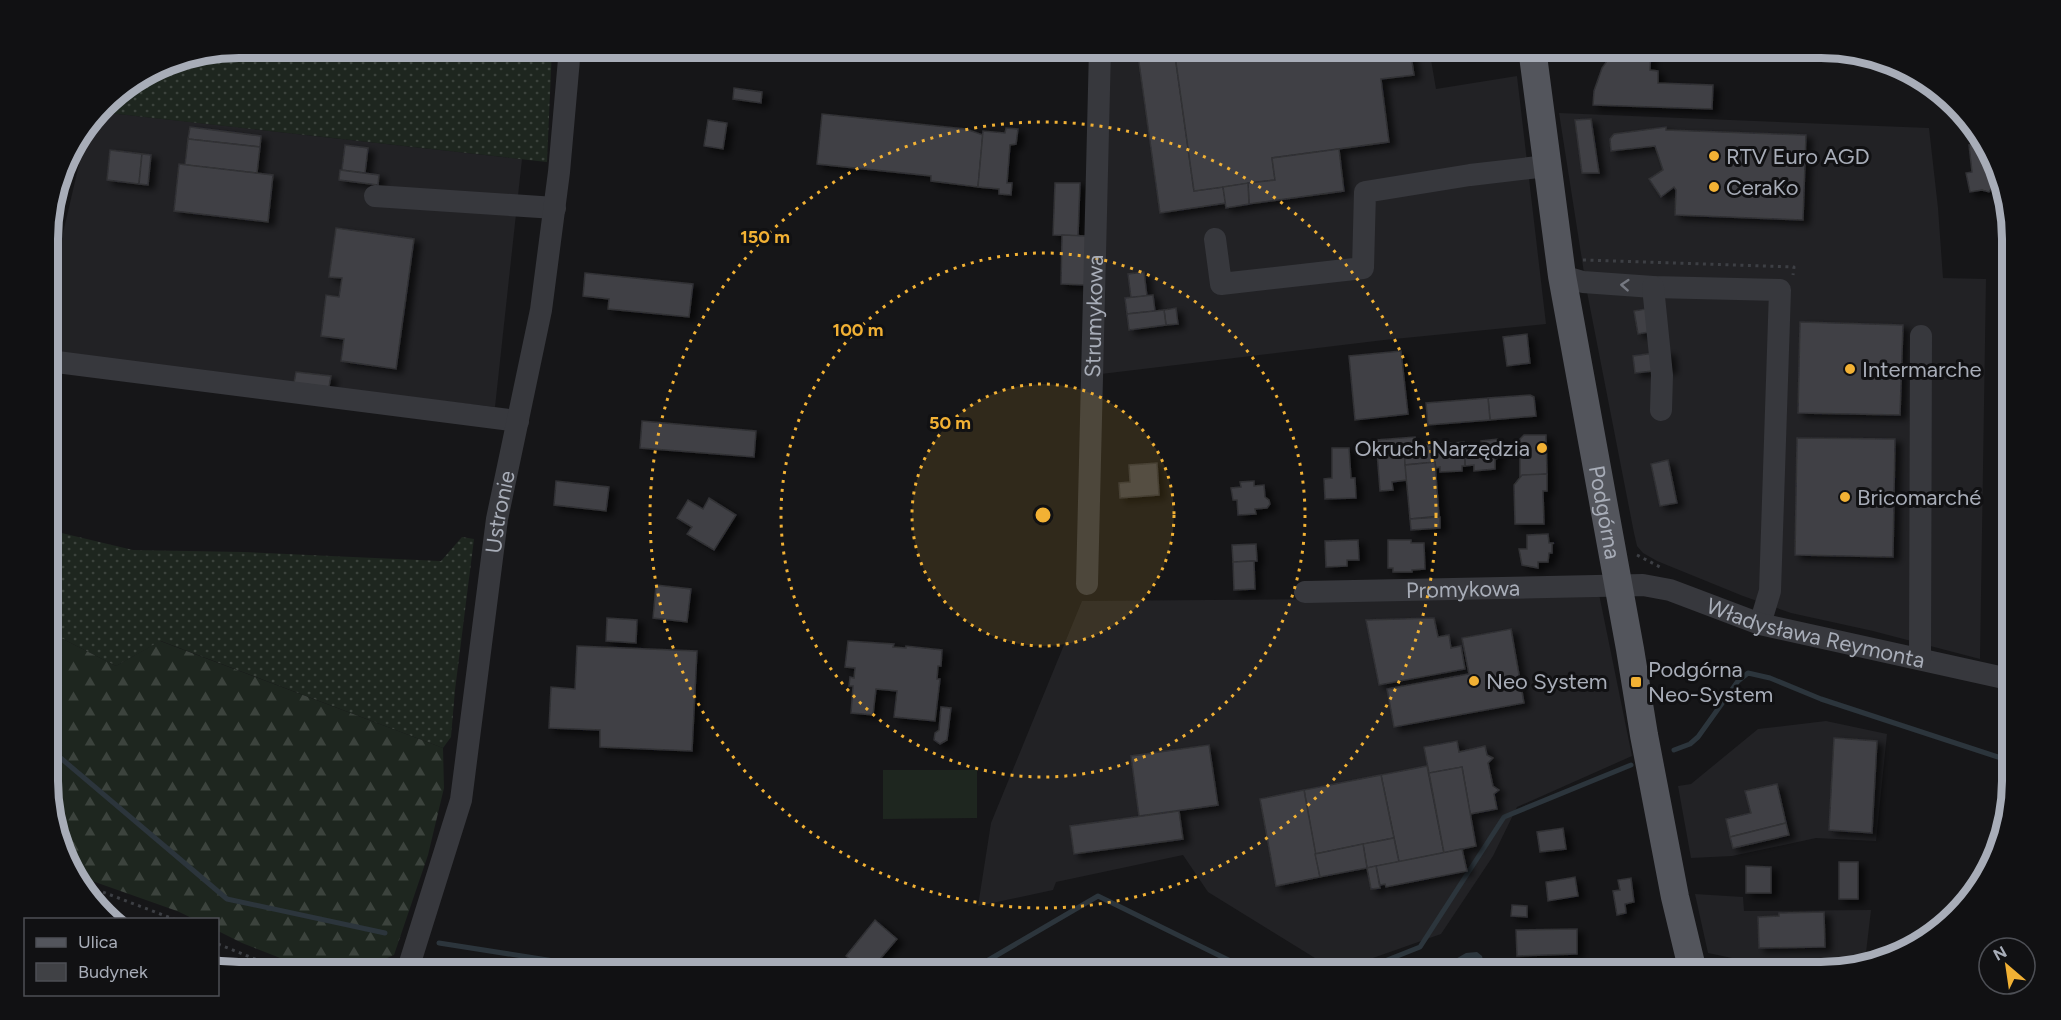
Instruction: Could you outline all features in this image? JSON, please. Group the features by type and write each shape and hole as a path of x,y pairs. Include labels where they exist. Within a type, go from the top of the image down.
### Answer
{"main road":[{"name":"Podgórna","path":"1533,58 1547,166 1569,268 1644,735 1675,897 1690,961"}],"street":[{"name":"Strumykowa","path":"1087,584 1100,58"},
{"name":"Ustronie","path":"411,962 461,800 497,519 541,310 555,208 569,59"},
{"path":"1215,239 1221,284 1363,268 1365,192 1470,175 1547,166"},
{"path":"375,195 555,208"},
{"path":"1569,268 1583,282 1653,287 1780,290 1770,591 1760,624"},
{"path":"1653,287 1658,333 1644,347 1648,380 1661,410"},
{"path":"1920,658 1922,336"},
{"path":"59,362 518,421"},
{"name":"Władysława Reymonta","path":"1619,586 1643,585 1670,590 1760,624 2002,677"},
{"name":"Promykowa","path":"1305,592 1619,586"}],"path":[{"path":"1569,268 1794,267 1793,279"},
{"path":"95,889 171,918"},
{"path":"219,944 263,962"}],"shaded area":[{"path":"1108,58 1431,58 1436,89 1517,76 1546,324 1384,340 1101,374"},
{"path":"109,113 522,159 495,407 59,357 59,250 82,150"},
{"path":"1559,113 1929,128 1943,278 1986,279 1980,659 1873,631 1791,613 1657,561 1643,553 1637,546 1587,292"},
{"path":"1599,594 1632,756 1517,807 1493,856 1441,934 1364,961 1320,961 1208,892 1183,855 1056,882 1053,890 978,906 991,823 1082,601 1463,598"},
{"path":"1826,721 1887,734 1876,841 1816,838 1732,856 1691,858 1678,786 1691,784 1758,729"},
{"path":"1695,894 1743,897 1744,911 1871,910 1866,956 1834,961 1747,961 1708,953"},
{"path":"1477,952 1482,956 1483,961 1452,961 1466,953"}],"green space":[{"path":"227,59 552,59 547,162 109,113 139,89 159,77 192,65"},
{"path":"58,532 133,550 244,552 441,561 462,537 474,539 451,737 443,748 161,641 116,666 58,637"},
{"path":"58,637 116,666 160,641 443,748 444,788 428,855 394,955 378,962 290,962 219,932 219,918 192,918 89,880 72,850 60,804 58,781"},
{"path":"883,770 977,770 977,818 883,819"}],"building":[{"path":"1138,58 1175,58 1194,191 1223,187 1226,203 1160,213"},
{"path":"1175,58 1412,58 1414,75 1381,79 1389,142 1272,158 1275,180 1194,191"},
{"path":"1609,58 1651,58 1650,70 1658,71 1658,83 1713,85 1712,109 1593,105 1594,91 1602,68"},
{"path":"734,88 762,92 761,103 733,99"},
{"path":"822,114 966,129 983,135 978,187 931,181 931,176 817,164"},
{"path":"1591,119 1599,173 1582,173 1575,120"},
{"path":"708,120 727,123 723,149 704,146"},
{"path":"190,127 261,136 260,147 188,139"},
{"path":"1666,127 1666,130 1806,135 1803,220 1675,215 1676,190 1674,187 1661,197 1649,179 1663,170 1655,146 1611,151 1610,139 1614,134"},
{"path":"1006,128 1018,129 1016,144 1010,145 1007,183 1012,183 1011,195 999,194 999,189 978,187 983,131 1005,133"},
{"path":"188,139 260,147 257,173 185,165"},
{"path":"1975,144 1989,170 1995,188 1989,192 1982,190 1970,192 1966,173 1972,172 1969,145"},
{"path":"345,145 368,148 365,173 342,170"},
{"path":"1339,149 1344,191 1249,204 1248,183 1275,180 1272,158"},
{"path":"110,150 142,154 139,184 107,180"},
{"path":"142,154 151,155 148,185 139,184"},
{"path":"179,164 273,175 268,222 174,211"},
{"path":"340,170 379,175 378,185 339,180"},
{"path":"1055,183 1080,183 1078,236 1053,235"},
{"path":"1248,183 1249,204 1226,208 1223,187"},
{"path":"336,228 414,239 396,369 341,361 344,339 321,336 326,295 339,297 342,278 329,277"},
{"path":"1062,235 1088,236 1086,285 1061,284"},
{"path":"1144,272 1147,296 1131,298 1128,274"},
{"path":"585,273 693,284 689,317 608,309 609,299 583,296"},
{"path":"1153,295 1155,311 1127,314 1125,298"},
{"path":"1176,308 1178,324 1166,325 1164,310"},
{"path":"1651,308 1655,331 1638,334 1634,311"},
{"path":"1164,310 1166,325 1129,330 1127,314"},
{"name":"Intermarche","path":"1800,322 1903,325 1900,415 1798,413"},
{"path":"1527,334 1530,363 1507,366 1503,337"},
{"path":"1401,351 1408,414 1355,420 1349,356"},
{"path":"1669,351 1671,369 1635,373 1633,356"},
{"path":"296,372 331,376 329,387 294,383"},
{"path":"1530,395 1534,397 1536,416 1490,420 1488,398"},
{"path":"1488,398 1490,420 1428,425 1426,403"},
{"path":"642,421 756,431 754,457 640,448"},
{"path":"1524,435 1546,435 1547,474 1520,477 1520,439"},
{"path":"1415,437 1415,446 1404,447 1407,480 1392,482 1393,490 1380,491 1376,440"},
{"name":"Bricomarché","path":"1797,438 1895,439 1893,557 1795,555"},
{"path":"1498,439 1499,458 1495,459 1495,469 1474,471 1474,465 1465,466 1464,447 1482,446 1481,441"},
{"path":"1464,442 1465,466 1462,466 1462,471 1440,472 1440,467 1436,468 1435,462 1405,465 1404,447"},
{"path":"1332,448 1349,448 1351,478 1355,478 1356,498 1325,499 1324,479 1332,478"},
{"path":"1668,460 1677,503 1660,506 1651,464"},
{"path":"1435,462 1439,516 1410,519 1405,465"},
{"path":"1157,463 1159,495 1120,498 1119,483 1130,482 1129,465"},
{"path":"1547,474 1547,491 1543,491 1544,524 1515,524 1514,485 1522,475"},
{"path":"556,481 609,487 606,511 554,505"},
{"path":"1254,481 1254,486 1264,485 1265,497 1270,504 1267,508 1255,509 1256,514 1238,515 1237,500 1233,500 1231,488 1241,487 1240,482"},
{"path":"709,498 736,515 714,550 687,534 692,527 677,518 688,500 703,509"},
{"path":"1440,517 1440,528 1411,530 1410,519"},
{"path":"1548,534 1549,543 1554,543 1548,562 1538,562 1538,568 1522,565 1519,549 1527,549 1527,535"},
{"path":"1358,540 1359,560 1347,560 1347,566 1326,567 1325,541"},
{"path":"1388,540 1411,540 1411,543 1424,543 1425,569 1393,572 1393,568 1388,568"},
{"path":"1256,544 1257,561 1233,562 1232,545"},
{"path":"1254,561 1255,589 1234,590 1233,562"},
{"path":"656,585 691,589 687,622 653,618"},
{"path":"607,618 637,620 636,643 606,641"},
{"path":"1434,618 1438,637 1449,635 1451,648 1461,646 1465,669 1379,685 1366,620"},
{"name":"Neo System","path":"1511,629 1524,703 1394,727 1387,689 1469,674 1462,638"},
{"path":"848,641 942,650 941,666 938,666 937,679 940,679 935,721 894,717 897,691 876,689 873,715 851,713 853,686 849,686 850,677 854,678 855,668 845,667"},
{"path":"577,646 697,651 692,751 600,747 600,730 549,728 551,687 575,689"},
{"path":"941,707 951,708 947,740 940,744 934,740 935,733 939,730"},
{"path":"1834,738 1877,741 1872,833 1829,830"},
{"path":"1457,741 1459,752 1485,746 1487,755 1493,758 1488,763 1493,786 1499,790 1494,794 1497,809 1470,814 1462,767 1429,773 1424,747"},
{"path":"1209,745 1218,805 1139,816 1131,756"},
{"path":"1427,766 1444,853 1399,862 1381,775"},
{"path":"1462,767 1476,846 1444,853 1429,773"},
{"path":"1381,775 1394,838 1315,854 1304,790"},
{"path":"1777,784 1786,823 1730,837 1726,819 1751,813 1745,791"},
{"path":"1304,790 1320,877 1276,886 1260,799"},
{"path":"1179,811 1183,839 1074,854 1070,826"},
{"path":"1786,823 1789,835 1733,848 1730,837"},
{"path":"1563,828 1566,849 1540,852 1537,832"},
{"path":"1394,838 1399,862 1367,868 1363,844"},
{"path":"1363,844 1367,868 1320,877 1315,854"},
{"path":"1462,849 1467,871 1386,887 1385,884 1380,885 1376,866"},
{"path":"1839,862 1858,862 1858,899 1839,899"},
{"path":"1376,866 1380,888 1371,889 1367,868"},
{"path":"1746,866 1771,867 1771,893 1746,893"},
{"path":"1575,877 1578,896 1548,901 1546,882"},
{"path":"1631,878 1634,902 1625,904 1626,913 1617,915 1613,891 1620,890 1618,880"},
{"path":"1512,905 1527,906 1527,917 1511,916"},
{"path":"1824,912 1825,947 1759,948 1758,917 1779,916 1779,913"},
{"path":"875,920 897,939 878,962 853,962 846,956"},
{"path":"1577,929 1577,954 1517,956 1516,930"}],"waterway":[{"path":"1674,750 1690,744 1698,737 1738,681 1748,673 1770,678 1821,699 2002,758"},
{"path":"58,756 227,899 385,933"},
{"path":"1384,961 1420,947 1504,817 1631,765"},
{"path":"986,962 1098,896 1231,961"},
{"path":"439,943 559,962"}],"place":[{"name":"RTV Euro AGD","path":"1714,156"},
{"name":"CeraKo","path":"1714,187"},
{"name":"Intermarche","path":"1850,369"},
{"name":"Okruch Narzędzia","path":"1542,448"},
{"name":"Bricomarché","path":"1845,497"},
{"name":"Neo System","path":"1474,681"},
{"name":"Podgórna Neo-System","path":"1636,682"}]}
